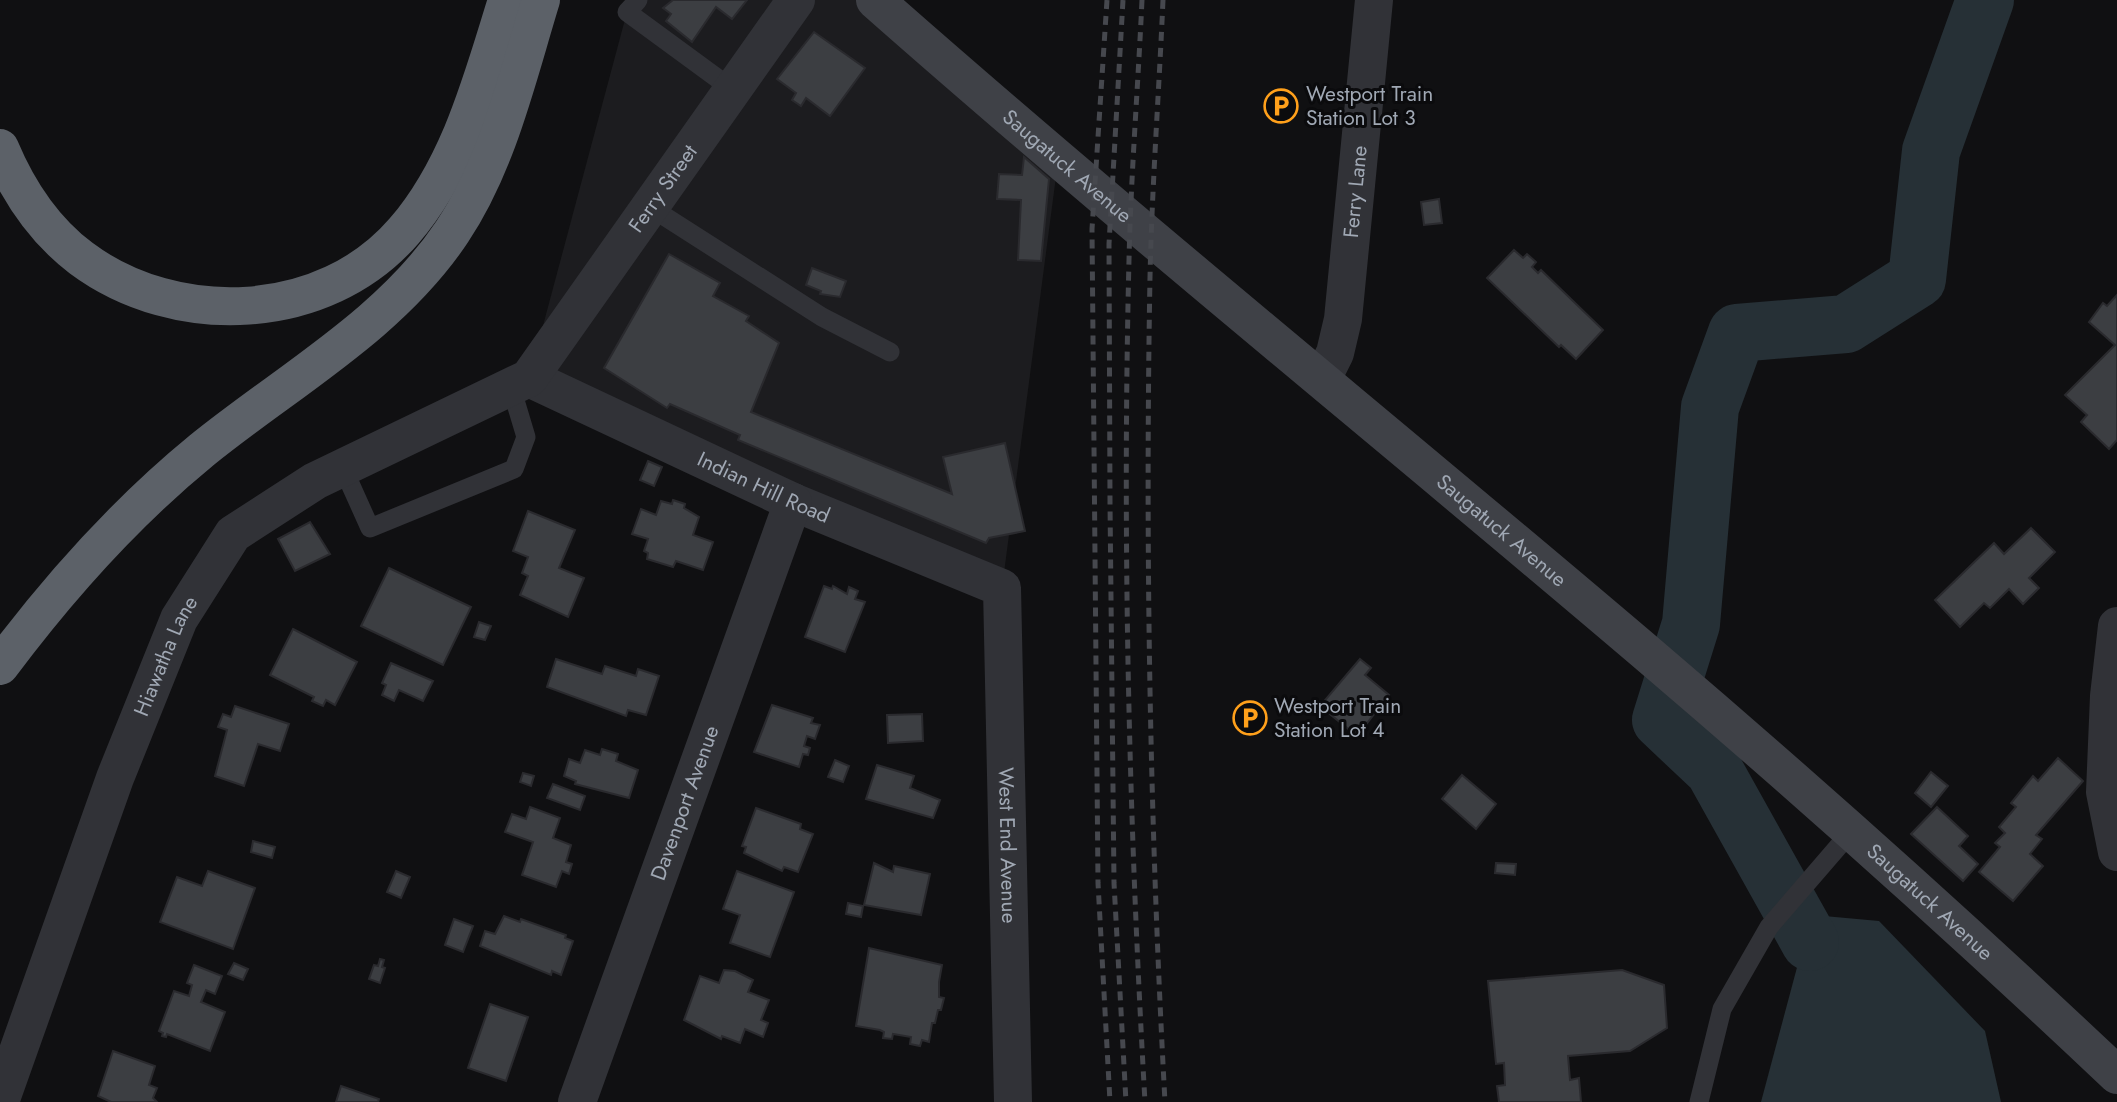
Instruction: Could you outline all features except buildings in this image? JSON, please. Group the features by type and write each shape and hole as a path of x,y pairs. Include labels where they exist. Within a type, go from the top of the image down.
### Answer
{"highway":[{"path":"0,148 21,192 38,216 81,258 108,275 144,290 192,303 222,306 283,302 338,283 360,270 383,253 421,210 437,186 461,137 507,0"},
{"path":"0,666 90,556 162,485 240,420 361,328 429,263 471,200 486,169 541,0"}],"main road":[{"name":"Saugatuck Avenue","path":"875,0 1042,148 1322,379 1659,664 1947,915 2117,1075"}],"street":[{"name":"Ferry Street","path":"520,382 650,207 796,0"},
{"name":"Ferry Lane","path":"1322,379 1335,353 1341,328 1374,0"},
{"name":"Hiawatha Lane","path":"0,1102 115,778 179,619 233,534 315,481 520,382"},
{"name":"Indian Hill Road","path":"520,382 793,502 1002,588"},
{"name":"Davenport Avenue","path":"578,1102 793,502"},
{"name":"West End Avenue","path":"1002,588 1013,1102"},
{"path":"2117,626 2109,696 2105,792 2117,852"}],"lane":[{"path":"638,0 627,12 732,89"},
{"path":"650,207 822,317 890,352"},
{"path":"343,468 370,528 514,469 526,437 520,382"},
{"path":"1699,1102 1722,1009 1769,927 1850,833"}],"shaded area":[{"path":"638,0 884,0 1058,161 1002,588 529,378 627,12"},
{"path":"1824,916 1879,921 1985,1031 2001,1102 1761,1102 1799,960"}],"waterway":[{"path":"1810,942 1714,770 1661,720 1691,624 1710,407 1737,333 1846,324 1917,279 1931,151 1985,0"}],"railway":[{"path":"1107,0 1092,229 1098,883 1110,1102"},
{"path":"1123,0 1109,244 1114,883 1126,1102"},
{"path":"1142,0 1130,227 1126,470 1131,786 1145,1102"},
{"path":"1163,0 1151,242 1148,483 1152,793 1165,1102"}],"place":[{"name":"Westport Train Station Lot 3","path":"1281,106"},
{"name":"Westport Train Station Lot 4","path":"1250,718"}]}
